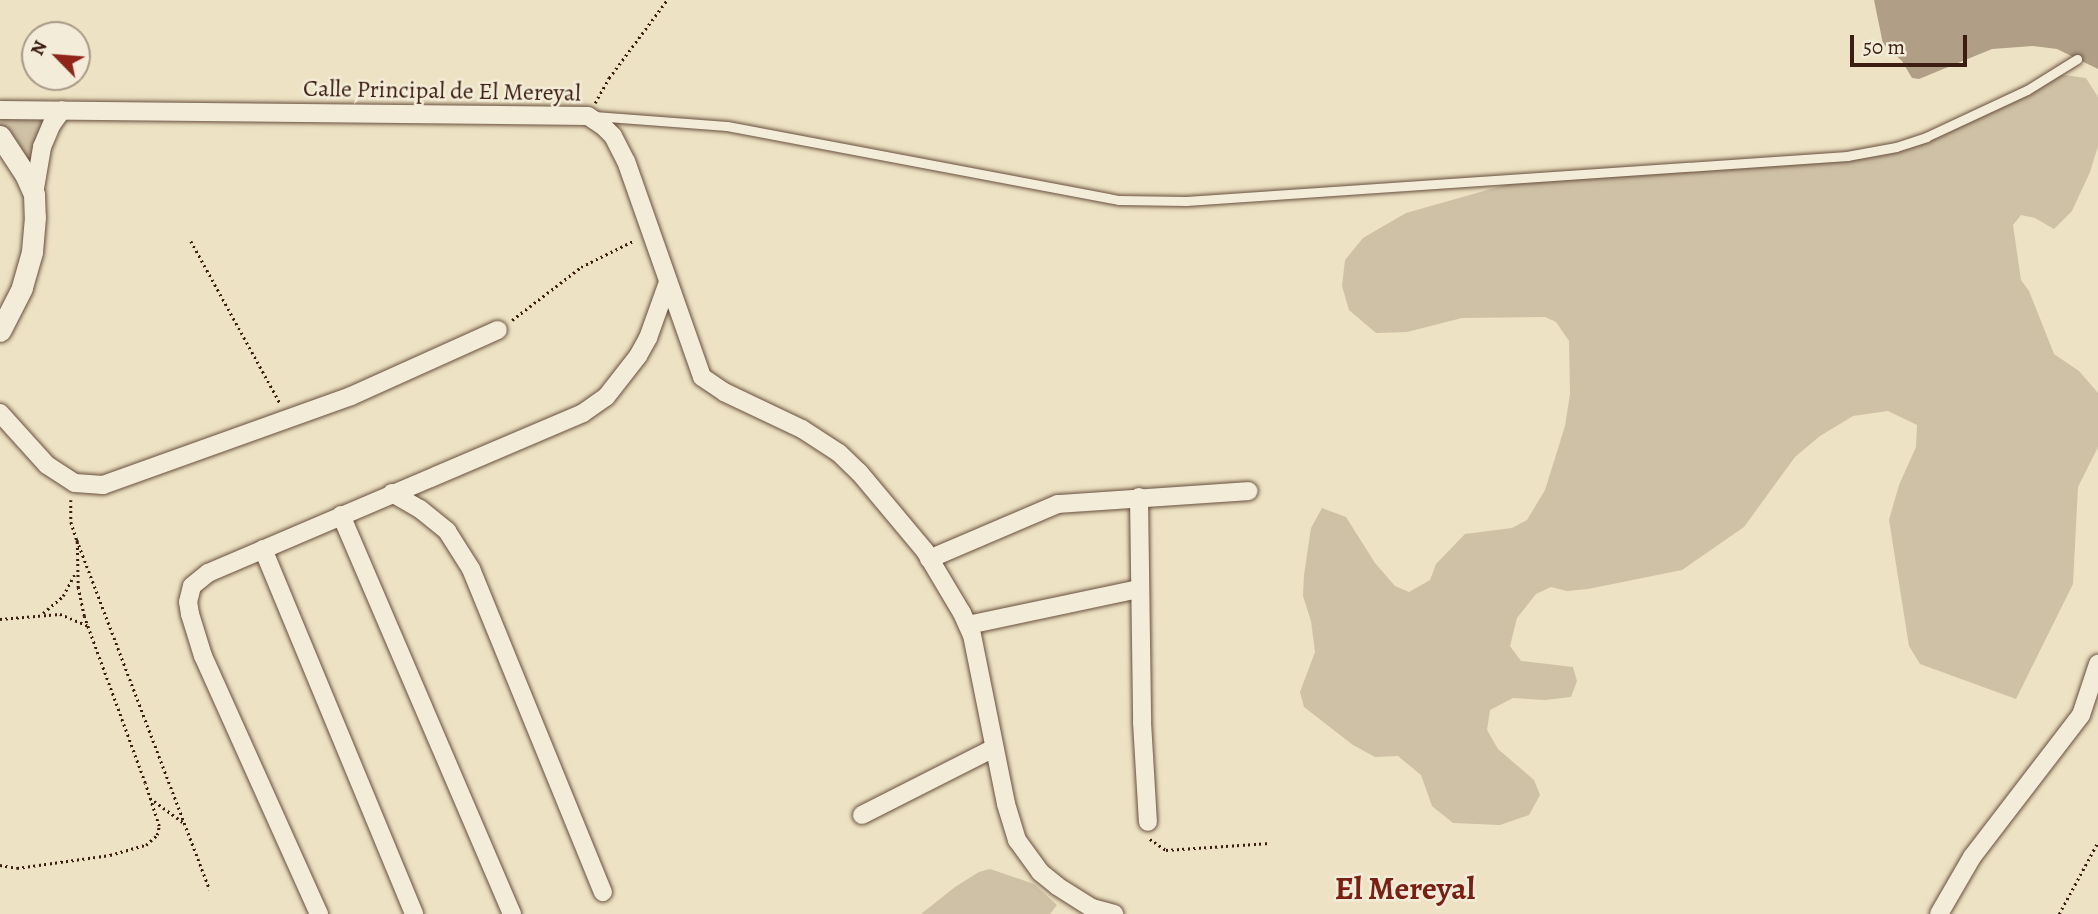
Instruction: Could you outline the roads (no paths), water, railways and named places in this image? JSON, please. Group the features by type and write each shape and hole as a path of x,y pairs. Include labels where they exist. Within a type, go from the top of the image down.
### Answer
{"street":[{"name":"Calle Principal de El Mereyal","path":"0,110 589,116 613,136 626,161 702,377 724,392 802,429 839,453 884,501 929,559 968,625 1009,816 1017,840 1040,872 1074,898 1114,914"},
{"path":"0,331 16,304 28,271 34,237 34,194 42,147 52,124 62,110"},
{"path":"0,136 19,161 34,194"},
{"path":"319,914 203,656 190,614 190,593 197,581 263,549 583,413 606,397 621,381 648,338 668,282"},
{"path":"0,413 37,456 75,483 103,485 144,473 397,377 498,330"},
{"path":"929,559 1058,504 1249,491"},
{"path":"392,493 420,509 447,531 471,569 603,892"},
{"path":"1139,497 1139,589 1149,822"},
{"path":"341,515 512,914"},
{"path":"263,549 414,914"},
{"path":"968,625 1139,589"},
{"path":"1940,914 1972,857 2075,723 2092,689 2098,664"},
{"path":"862,815 994,748"}],"lane":[{"path":"589,116 727,126 1119,200 1186,201 1847,156 1896,148 1926,136 2027,90 2077,59"}],"district":[{"name":"El Mereyal","path":"1405,888"}]}
